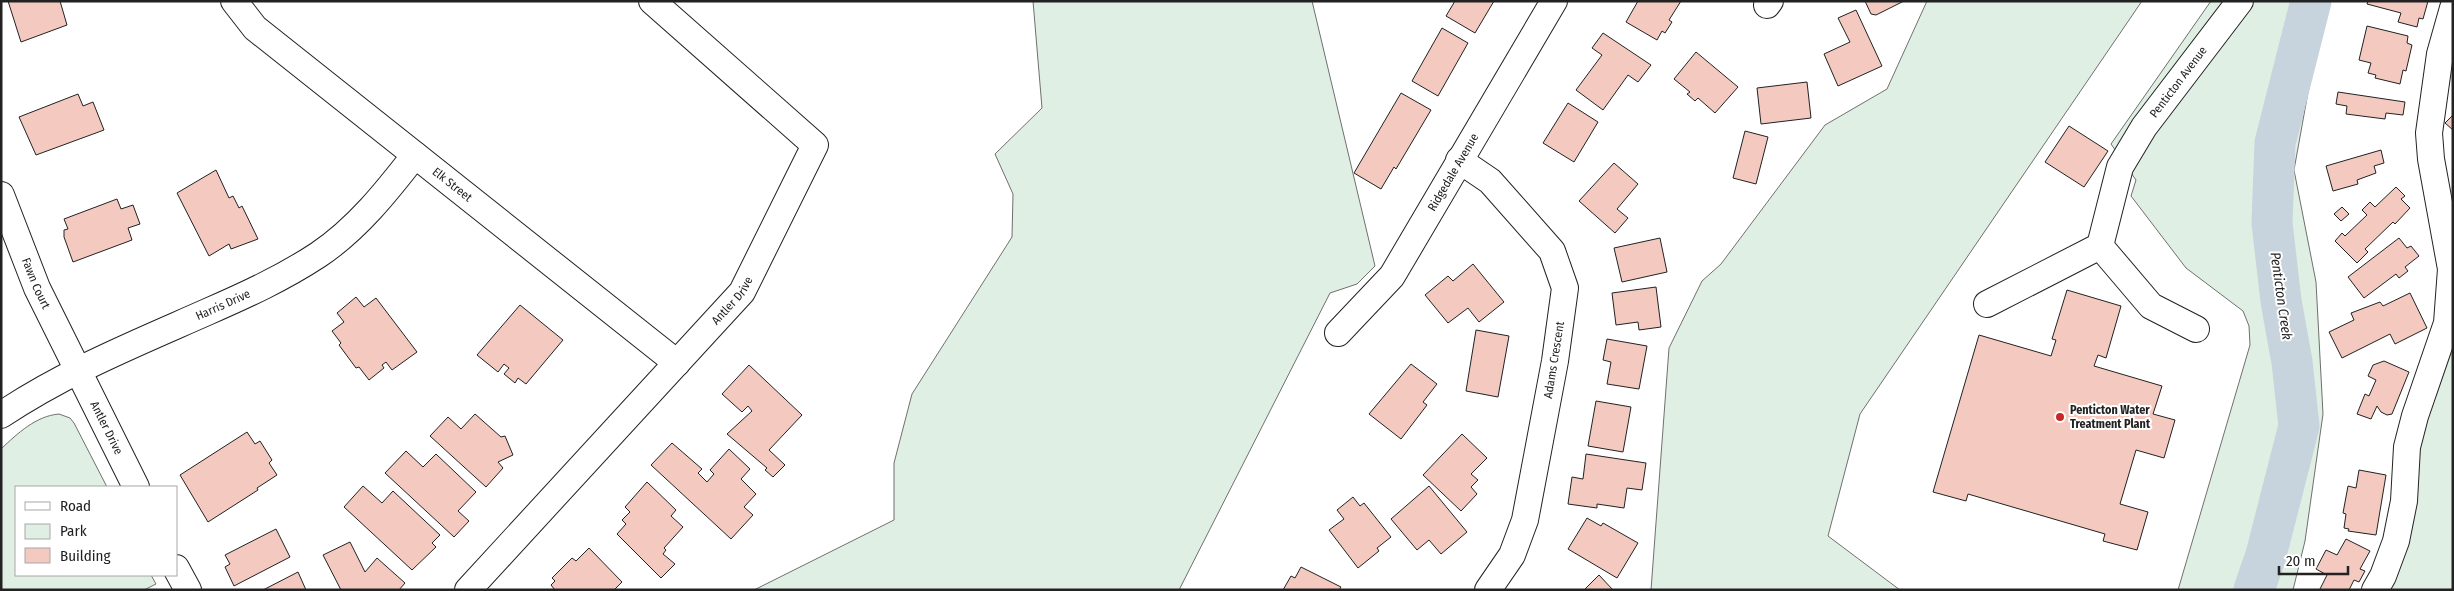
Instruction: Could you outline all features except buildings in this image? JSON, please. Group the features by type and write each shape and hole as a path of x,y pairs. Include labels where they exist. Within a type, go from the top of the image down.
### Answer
{"street":[{"name":"Elk Street","path":"234,1 255,28 677,363"},
{"name":"Antler Drive","path":"468,590 742,292 815,145 652,1"},
{"name":"Ridgedale Avenue","path":"1338,333 1392,276 1554,1"},
{"name":"Penticton Avenue","path":"2100,246 2120,167 2144,127 2240,1"},
{"path":"2375,590 2383,576 2396,541 2404,501 2407,446 2414,416 2447,323 2451,268 2431,158 2429,134 2440,54 2453,8"},
{"name":"Harris Drive","path":"1,415 36,392 78,369 277,280 320,254 358,223 415,155"},
{"name":"Adams Crescent","path":"1459,160 1490,182 1552,251 1565,288 1555,361 1525,520 1512,555 1488,590"},
{"name":"Fawn Court","path":"1,195 37,288 78,369"},
{"path":"1987,304 2100,246 2151,306 2196,329"},
{"name":"Antler Drive","path":"78,369 136,486"},
{"path":"178,572 188,590"}],"green space":[{"path":"1033,1 1312,1 1375,266 1357,284 1330,293 1179,590 754,590 894,520 894,463 912,394 1012,237 1013,194 995,154 1042,108"},
{"path":"1927,1 2142,1 1860,414 1828,536 1900,590 1651,590 1669,348 1702,281 1721,264 1825,125 1887,89"},
{"path":"2211,1 2328,1 2322,15 2294,170 2316,282 2323,414 2305,541 2293,590 2178,590 2250,345 2249,326 2243,311 2186,268 2131,196 2136,180 2111,144"},
{"path":"2453,341 2453,590 2389,590 2418,444"},
{"path":"59,414 70,418 74,423 106,486 15,486 15,576 152,576 156,584 144,590 1,590 1,449 21,431 51,415"}],"waterway":[{"name":"Penticton Creek","path":"2254,590 2266,555 2299,426 2272,223 2275,143 2311,1"}],"place":[{"name":"Penticton Water Treatment Plant","path":"2060,417"}]}
